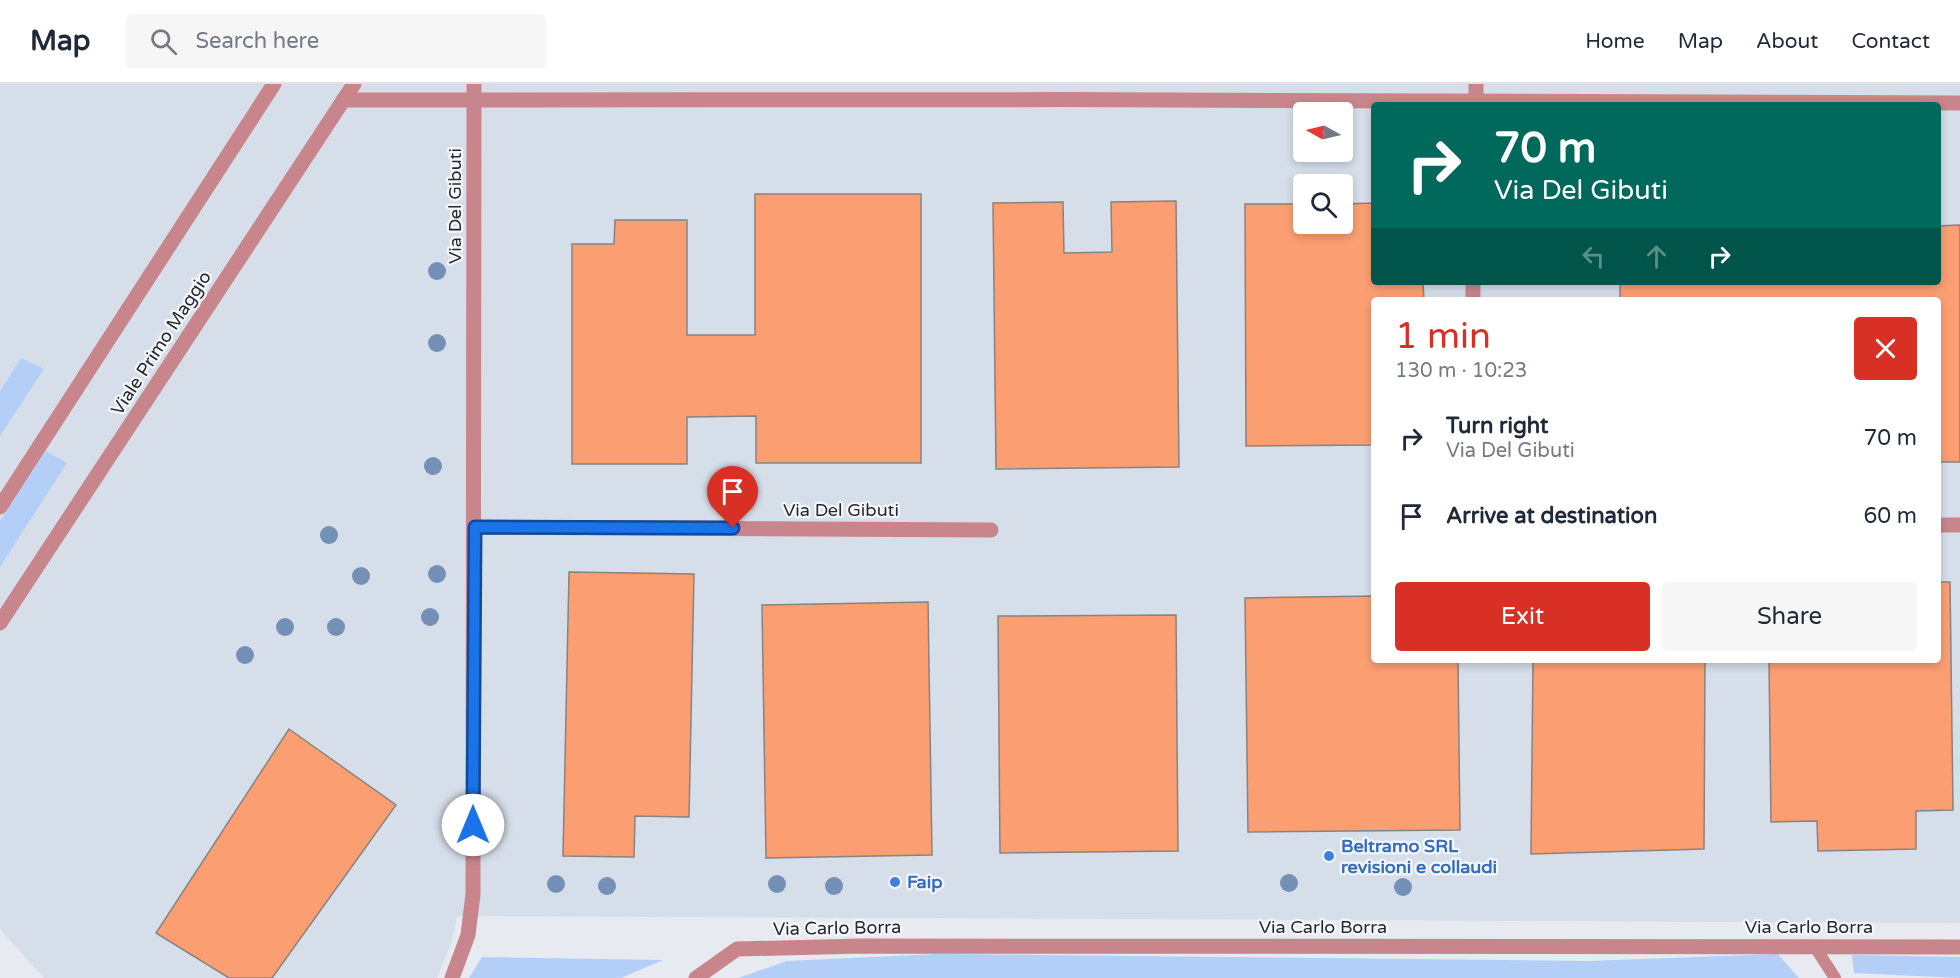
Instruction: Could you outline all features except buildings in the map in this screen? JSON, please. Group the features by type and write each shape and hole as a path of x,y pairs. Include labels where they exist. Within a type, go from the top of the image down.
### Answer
{"street":[{"path":"0,507 274,84"},
{"name":"Viale Primo Maggio","path":"0,623 354,84"},
{"name":"Via Del Gibuti","path":"452,978 468,935 473,894 474,84"},
{"path":"343,100 1476,96 1891,102"},
{"path":"1941,103 1960,103"},
{"path":"1941,525 1960,525"},
{"name":"Via Del Gibuti","path":"475,527 991,530"},
{"name":"Via Carlo Borra","path":"696,978 738,949 861,946 1960,947"}],"lane":[{"path":"1815,947 1835,978"}],"shaded area":[{"path":"0,84 1960,84 1960,923 457,916 452,941 437,978 44,978 0,929"},
{"path":"21,358 44,369 0,436 0,391"},
{"path":"46,451 67,463 0,567 0,521"},
{"path":"937,954 1589,961 1778,954 1799,978 738,978 787,961"},
{"path":"1852,955 1960,957 1960,978 1854,973"},
{"path":"482,957 663,960 621,978 469,978"}],"place":[{"name":"Beltramo SRL revisioni e collaudi","path":"1329,856"},
{"name":"Faip","path":"895,882"}],"route":[{"path":"473,825 475,527 733,528"}]}
